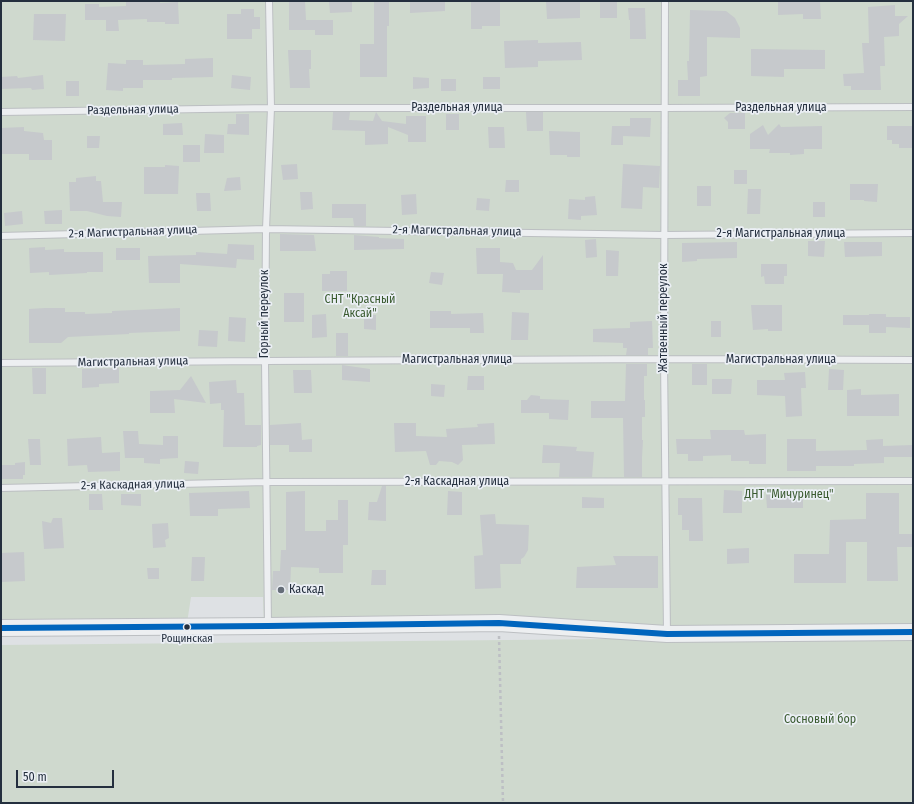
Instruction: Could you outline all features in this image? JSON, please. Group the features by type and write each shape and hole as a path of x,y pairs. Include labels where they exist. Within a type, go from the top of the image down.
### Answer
{"street":[{"path":"1,628 268,626 499,622 667,634 913,632"}],"lane":[{"name":"Горный переулок","path":"268,626 265,361 266,229 271,108 269,1"},
{"name":"Жатвенный переулок","path":"665,1 664,359 667,634"},
{"name":"Раздельная улица","path":"1,112 271,108 913,107"},
{"name":"2-я Магистральная улица","path":"1,236 266,229 664,235 913,233"},
{"name":"Магистральная улица","path":"1,363 664,359 913,360"},
{"name":"2-я Каскадная улица","path":"1,488 267,482 913,481"}],"path":[{"path":"499,622 502,803"}],"green space":[{"name":"СНТ \"Красный Аксай\"","path":"1,1 913,1 913,625 264,628 263,597 191,597 187,623 1,624"},
{"name":"Сосновый бор","path":"913,636 913,803 1,803 1,645"}],"building":[{"path":"126,1 160,1 160,3 178,2 179,24 147,22 147,19 118,20 119,31 106,31 106,20 85,20 85,4 99,4 99,7 126,6"},
{"path":"289,1 305,1 306,20 333,20 333,35 315,35 315,30 289,30"},
{"path":"329,1 352,1 352,12 330,13"},
{"path":"374,1 389,1 389,26 387,26 387,77 360,77 360,44 374,44"},
{"path":"410,1 445,1 445,11 410,13"},
{"path":"471,1 500,1 500,26 482,26 482,29 471,29"},
{"path":"546,1 580,1 580,18 547,19"},
{"path":"600,1 617,1 617,18 600,18"},
{"path":"778,1 820,1 821,19 803,19 803,14 778,15"},
{"path":"895,5 895,16 908,16 899,24 899,36 884,37 885,66 880,66 881,90 851,90 851,86 844,86 843,74 864,73 862,43 869,43 868,7"},
{"path":"628,8 645,8 646,39 630,39 630,20"},
{"path":"241,9 254,9 254,17 260,17 260,29 252,29 252,39 227,39 227,14 241,14"},
{"path":"690,10 726,11 735,18 740,28 740,38 707,37 707,76 700,77 700,96 678,96 678,80 688,80 687,61 689,61"},
{"path":"34,14 66,14 65,41 33,40"},
{"path":"538,40 538,43 581,42 582,60 538,61 538,67 505,68 504,41"},
{"path":"751,49 825,50 825,69 784,69 784,77 751,76"},
{"path":"288,50 311,50 311,69 309,69 310,88 290,88"},
{"path":"213,58 213,77 172,78 172,80 143,80 143,88 123,88 123,91 106,90 108,63 126,64 126,60 143,60 143,65 185,64 185,59"},
{"path":"43,75 44,89 1,89 1,77 17,76 18,78"},
{"path":"232,75 251,77 250,90 231,88"},
{"path":"413,77 429,78 429,88 413,89"},
{"path":"483,77 500,77 500,89 483,89"},
{"path":"441,79 456,79 456,91 441,91"},
{"path":"66,81 79,81 79,96 66,96"},
{"path":"333,112 350,112 349,120 373,121 376,112 382,121 406,124 406,116 426,116 426,142 408,142 408,135 388,127 388,144 365,145 365,131 332,130"},
{"path":"526,112 543,112 543,131 527,131"},
{"path":"730,113 745,113 745,129 728,129 728,122 724,118"},
{"path":"236,114 249,114 249,135 227,134 228,124 236,124"},
{"path":"446,114 459,114 459,130 446,130"},
{"path":"630,118 651,118 650,137 623,136 623,145 611,145 612,126 630,126"},
{"path":"182,123 183,135 163,135 163,124"},
{"path":"779,124 781,127 822,126 822,149 804,149 804,154 790,155 790,153 769,153 770,149 750,149 750,134 763,125 768,135"},
{"path":"887,126 913,126 913,148 899,148 899,144 892,144 892,140 887,140"},
{"path":"24,127 24,131 43,133 44,140 52,140 52,160 29,160 29,154 1,154 1,128"},
{"path":"488,127 504,127 505,148 489,148"},
{"path":"549,131 580,132 580,157 550,155"},
{"path":"205,134 224,135 224,153 204,153"},
{"path":"87,136 100,136 99,148 87,148"},
{"path":"183,145 200,145 200,162 183,162"},
{"path":"297,164 298,179 283,180 281,165"},
{"path":"623,164 660,166 659,188 643,187 642,209 621,208"},
{"path":"165,165 179,166 178,194 144,194 144,167 165,167"},
{"path":"734,170 747,170 747,184 734,184"},
{"path":"96,176 96,181 101,181 103,202 122,202 121,217 107,216 87,211 70,211 69,182 76,182 76,178"},
{"path":"240,177 241,190 224,191 227,178"},
{"path":"506,180 519,180 519,192 505,192"},
{"path":"850,184 878,184 877,202 850,200"},
{"path":"697,186 711,186 711,206 697,206"},
{"path":"748,189 761,189 760,214 747,214"},
{"path":"300,192 312,192 313,209 301,210"},
{"path":"196,193 210,193 211,211 197,211"},
{"path":"416,194 417,214 402,215 401,195"},
{"path":"595,196 597,215 581,216 581,220 568,219 569,199 585,200 585,197"},
{"path":"477,198 490,199 489,211 476,210"},
{"path":"813,202 825,202 825,217 813,217"},
{"path":"332,204 366,204 366,226 354,226 353,218 332,218"},
{"path":"62,210 62,224 45,224 44,211"},
{"path":"22,211 23,224 5,226 4,213"},
{"path":"280,234 314,235 316,251 280,251"},
{"path":"354,235 404,239 404,249 354,250"},
{"path":"596,239 597,257 586,258 585,240"},
{"path":"808,241 825,241 824,257 808,256"},
{"path":"737,242 737,258 697,259 697,261 682,262 682,243"},
{"path":"844,242 882,242 882,256 845,257"},
{"path":"228,244 254,245 254,260 237,259 236,268 180,264 180,283 149,283 148,256 196,255 196,252 227,254"},
{"path":"45,247 45,250 64,249 64,252 103,252 103,272 49,275 49,272 30,273 29,248"},
{"path":"116,248 140,248 140,260 116,260"},
{"path":"476,248 500,248 500,262 513,263 516,270 532,270 543,255 543,290 520,290 520,293 502,292 503,274 477,274"},
{"path":"606,250 619,251 618,276 606,276"},
{"path":"761,264 787,264 787,276 784,276 784,284 765,284 764,276 761,277"},
{"path":"330,271 347,271 347,291 322,291 322,274 330,274"},
{"path":"431,272 444,273 442,285 429,283"},
{"path":"284,293 304,293 304,322 284,322"},
{"path":"751,305 782,305 782,331 768,331 768,329 753,330"},
{"path":"65,308 65,312 85,312 85,314 112,313 112,311 180,308 180,331 68,337 61,343 29,343 29,309"},
{"path":"430,311 451,311 451,314 483,313 484,333 470,333 470,328 430,328"},
{"path":"512,312 529,313 528,340 511,340"},
{"path":"326,314 327,337 312,338 312,315"},
{"path":"886,314 886,317 910,317 910,328 886,327 886,333 869,333 869,325 843,325 843,315"},
{"path":"364,315 376,315 376,330 364,329"},
{"path":"229,317 246,318 245,342 228,341"},
{"path":"652,321 653,348 648,348 648,355 626,355 627,348 623,348 623,343 593,342 593,329 630,328 630,322"},
{"path":"711,321 721,321 721,337 711,337"},
{"path":"199,330 218,331 217,347 198,346"},
{"path":"336,333 348,333 348,356 336,356"},
{"path":"626,364 647,364 647,376 644,376 645,417 642,417 642,477 624,477 623,418 591,418 591,401 625,401"},
{"path":"692,364 707,364 707,385 692,385"},
{"path":"342,365 370,369 370,382 342,380"},
{"path":"32,368 46,368 46,394 33,394"},
{"path":"119,368 119,383 99,384 99,387 82,388 82,369"},
{"path":"829,369 844,370 843,390 828,390"},
{"path":"293,370 311,370 312,393 294,393"},
{"path":"805,372 806,388 801,388 802,416 786,417 785,396 757,395 757,380 785,380 784,373"},
{"path":"191,376 206,403 174,399 175,413 150,413 150,391 180,390"},
{"path":"468,376 484,376 484,390 467,390"},
{"path":"712,379 732,379 731,394 712,394"},
{"path":"236,380 237,393 244,393 245,425 261,425 261,445 257,447 223,447 224,410 221,410 221,403 210,404 209,382"},
{"path":"431,384 445,385 444,397 431,396"},
{"path":"861,389 861,395 899,394 899,416 847,416 847,390"},
{"path":"531,395 540,396 540,399 569,400 568,420 549,419 549,413 521,413 521,400 527,400"},
{"path":"301,423 302,440 312,439 312,452 289,452 289,445 270,445 270,425"},
{"path":"394,423 416,423 416,436 447,437 446,429 478,427 477,424 494,423 495,444 462,445 463,460 458,465 452,462 439,461 436,465 430,465 426,451 395,452"},
{"path":"710,430 744,430 745,435 766,434 766,464 749,464 749,461 731,461 731,455 703,456 703,461 688,461 688,454 677,454 676,439 711,439"},
{"path":"123,431 138,431 139,444 163,445 163,436 178,436 178,458 160,459 160,464 144,463 144,458 125,458"},
{"path":"101,437 102,453 120,452 120,471 88,472 87,465 68,466 67,439"},
{"path":"28,439 40,439 41,465 30,465"},
{"path":"787,439 816,439 816,451 867,450 866,440 883,439 883,446 913,445 913,457 884,457 884,463 854,464 854,466 816,466 816,471 787,471"},
{"path":"543,445 577,447 576,451 594,452 592,477 559,477 560,463 542,463"},
{"path":"185,461 199,462 198,474 184,473"},
{"path":"25,462 25,475 23,475 23,479 1,479 1,465 15,465 15,463"},
{"path":"382,486 386,486 386,521 368,520 369,502 377,502"},
{"path":"724,490 742,491 742,513 723,513"},
{"path":"249,491 250,508 218,509 218,516 190,516 189,493"},
{"path":"305,491 305,531 326,531 326,520 338,520 338,500 348,500 348,545 343,545 343,573 319,573 319,568 291,567 290,590 272,590 273,571 280,571 281,550 286,550 286,492"},
{"path":"448,491 462,492 462,515 447,515"},
{"path":"866,493 899,493 899,534 913,534 913,547 897,547 898,581 867,581 867,542 846,542 846,583 794,583 794,554 829,554 830,520 866,519"},
{"path":"89,494 102,494 103,510 89,510"},
{"path":"121,494 141,494 141,506 121,505"},
{"path":"803,494 803,508 767,508 766,495"},
{"path":"582,497 604,498 604,508 582,508"},
{"path":"678,498 702,498 703,541 689,541 689,530 682,530 682,515 678,515"},
{"path":"495,514 496,524 529,525 528,550 521,559 521,564 500,564 501,588 475,589 474,556 483,555 480,515"},
{"path":"53,518 62,518 64,548 44,549 42,521 51,523"},
{"path":"168,523 169,538 165,540 166,547 153,548 152,524"},
{"path":"749,548 749,563 727,564 727,549"},
{"path":"24,552 25,581 1,582 1,553"},
{"path":"613,556 658,556 658,588 576,588 577,567 616,565"},
{"path":"192,557 205,557 204,581 191,581"},
{"path":"147,568 159,568 159,579 148,579"},
{"path":"372,570 386,570 386,585 371,585"}],"transit line":[{"path":"1,628 499,623 667,634 913,632"}],"place":[{"name":"Каскад","path":"281,590"},
{"name":"Рощинская","path":"187,627"}],"park label":[{"name":"ДНТ \"Мичуринец\"","path":"789,495"}]}
